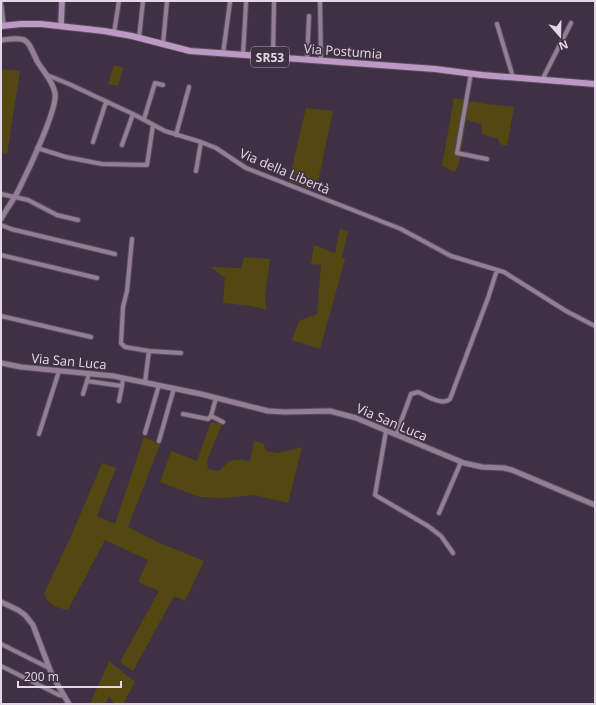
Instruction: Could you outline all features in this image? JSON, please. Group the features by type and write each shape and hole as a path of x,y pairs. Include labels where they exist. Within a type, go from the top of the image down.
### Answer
{"main road":[{"path":"61,26 62,1"},
{"name":"Via Postumia","path":"3,26 35,23 114,33 190,51 435,68 542,80"},
{"name":"SR53","path":"542,80 595,84"}],"street":[{"path":"114,33 119,1"},
{"path":"139,38 143,1"},
{"path":"163,44 167,1"},
{"path":"320,1 321,61"},
{"path":"1,2 3,26"},
{"path":"223,54 230,2"},
{"path":"273,57 274,3"},
{"path":"243,55 246,4"},
{"path":"307,60 310,16"},
{"path":"542,80 571,23"},
{"path":"497,24 513,77"},
{"path":"1,40 21,38 28,42 42,70 54,88 55,100 52,112 20,188 1,219"},
{"path":"471,73 457,153 487,160"},
{"name":"Via della Libertà","path":"46,75 69,84 176,135 201,142 223,153 246,168 401,229 451,256 504,272 566,311 595,326"},
{"path":"144,119 155,83 163,85"},
{"path":"176,135 189,87"},
{"path":"93,142 106,102"},
{"path":"122,145 133,114"},
{"path":"37,148 66,157 102,164 147,165 153,125"},
{"path":"196,171 201,142"},
{"path":"1,194 28,200 57,215 78,220"},
{"path":"1,225 11,229 115,254"},
{"path":"132,239 121,343 125,347 149,351 180,353"},
{"path":"1,255 97,278"},
{"path":"396,435 411,394 418,392 442,402 450,399 497,270"},
{"path":"1,316 91,337"},
{"path":"145,382 149,351"},
{"name":"Via San Luca","path":"1,363 21,367 59,371 89,372 123,378 174,388 276,412 330,410 356,418 461,462 482,467 512,470 595,505"},
{"path":"39,434 59,371"},
{"path":"83,394 89,372"},
{"path":"119,401 123,378"},
{"path":"87,381 122,386"},
{"path":"145,433 158,385"},
{"path":"159,441 174,388"},
{"path":"183,414 208,419 211,416 216,398"},
{"path":"211,416 223,422"},
{"path":"386,431 375,495 428,526 441,536 453,553"},
{"path":"438,513 461,462"},
{"path":"1,602 18,610 33,624 49,668 69,704"},
{"path":"1,644 49,668"},
{"path":"1,666 59,695 64,696"}],"shaded area":[{"path":"114,65 123,68 118,86 108,84"},
{"path":"1,69 20,71 7,154 1,153"},
{"path":"454,98 514,107 507,146 500,144 498,139 482,134 481,124 466,120 460,159 455,172 442,166"},
{"path":"306,108 333,111 316,191 289,181"},
{"path":"340,229 348,232 342,257 345,259 320,349 292,340 299,321 317,314 321,265 311,264 314,245 335,253"},
{"path":"244,257 270,259 265,296 266,310 252,306 223,303 225,278 211,267 241,268"},
{"path":"211,422 222,424 207,460 208,469 219,471 233,460 250,461 254,441 263,443 266,451 278,453 302,447 288,503 255,495 223,498 200,497 160,482 171,451 197,461"},
{"path":"144,437 160,444 128,527 157,542 204,561 185,601 174,596 133,671 120,662 159,591 138,582 148,560 105,540 68,610 50,604 44,594 75,527 102,463 116,468 97,516 115,524"},
{"path":"109,661 135,682 123,704 115,704 109,697 105,704 90,704"}]}
